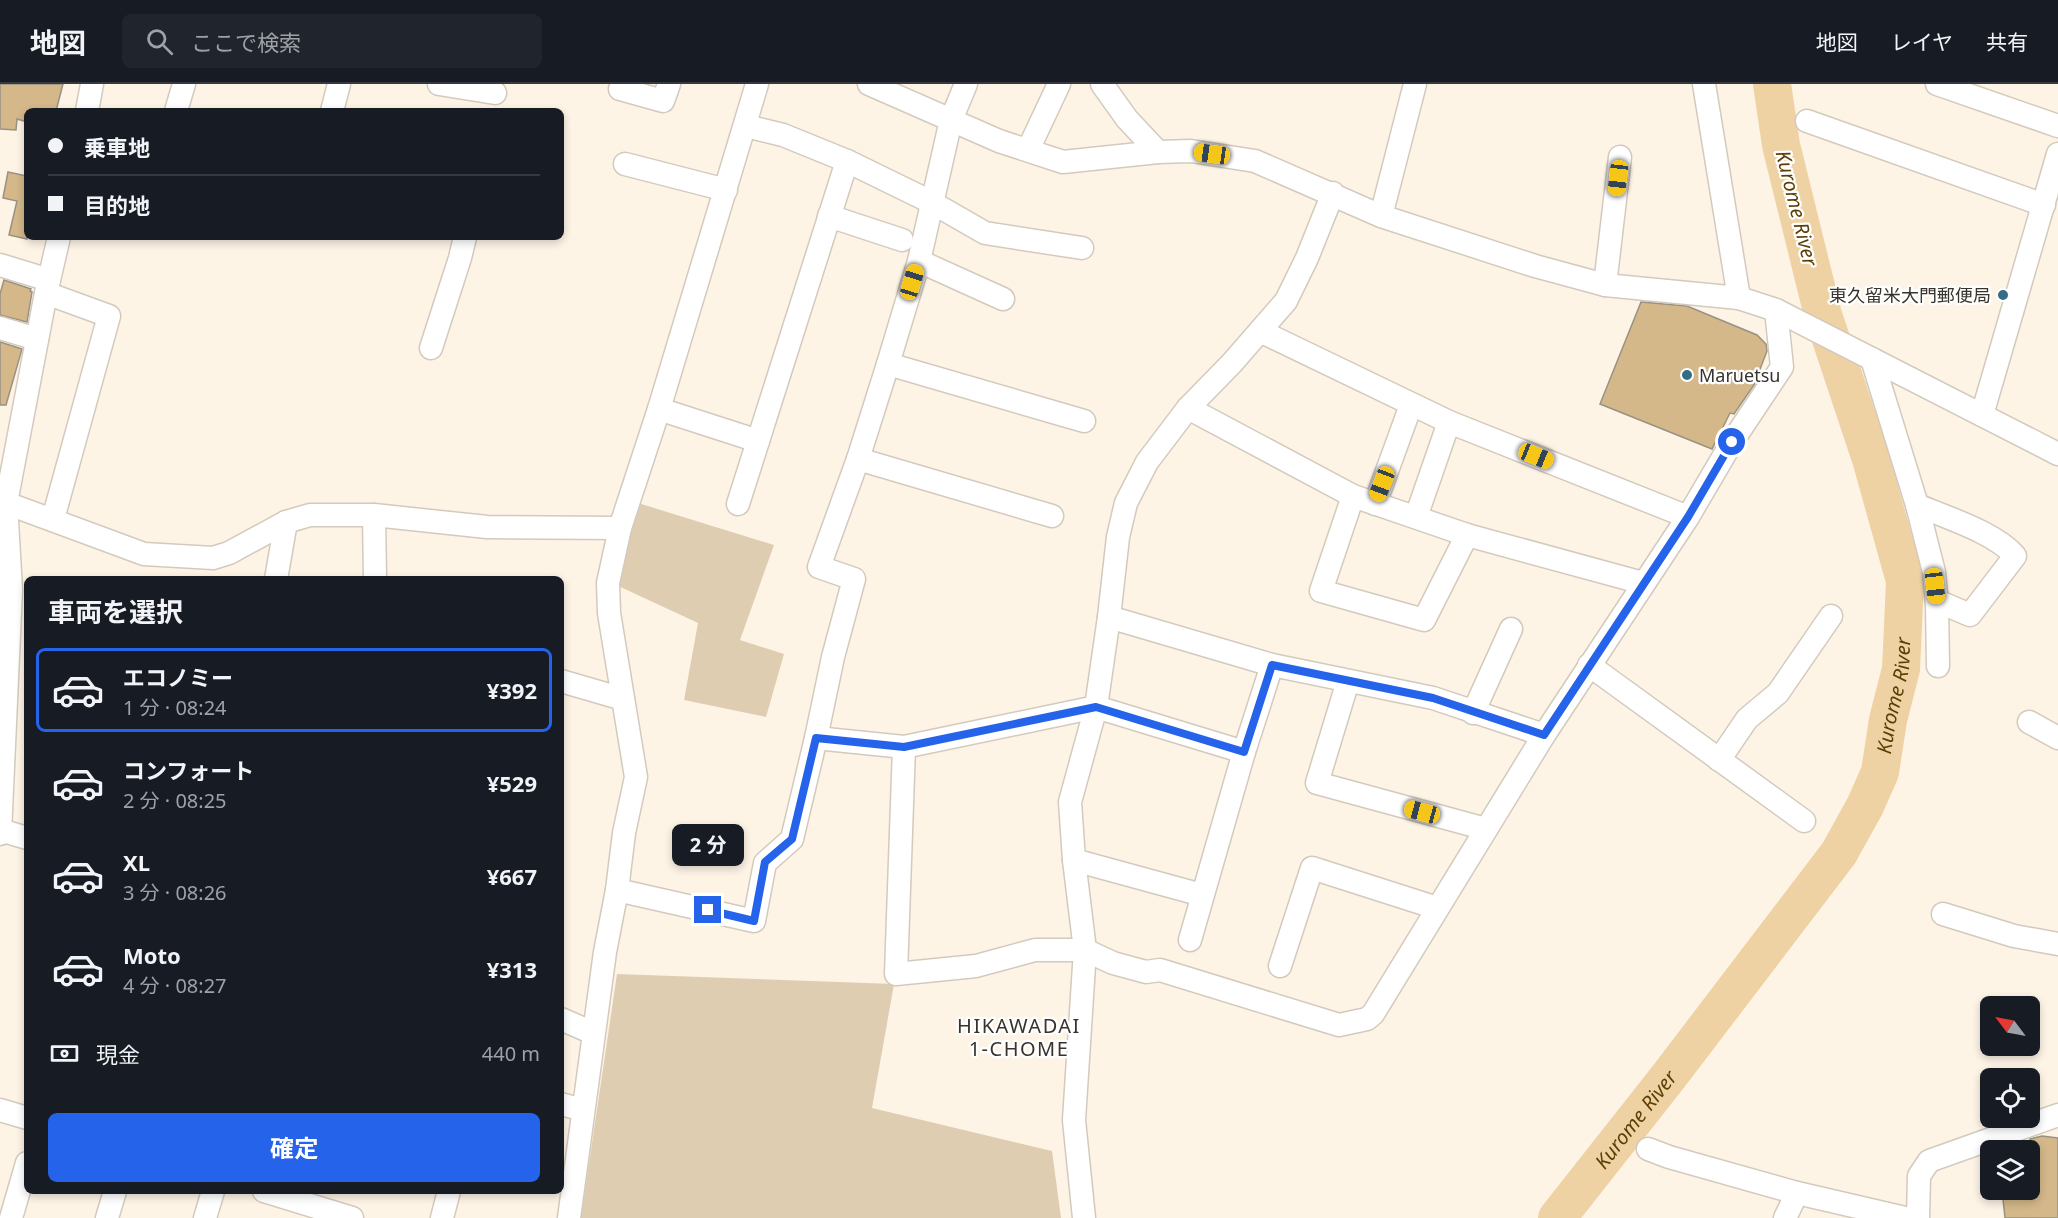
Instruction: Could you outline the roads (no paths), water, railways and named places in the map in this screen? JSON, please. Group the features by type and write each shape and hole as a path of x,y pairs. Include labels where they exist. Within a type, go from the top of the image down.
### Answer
{"street":[{"path":"88,108 92,84"},
{"path":"177,108 184,84"},
{"path":"333,108 339,84"},
{"path":"439,84 495,96"},
{"path":"621,89 663,101 669,84"},
{"path":"569,1218 593,1033 624,833 636,777 609,613 608,584 620,528 659,410 758,84"},
{"path":"869,84 999,141 1063,162 1158,152 1191,151 1256,161 1382,216 1524,263 1605,285 1739,298 1782,313 2058,454"},
{"path":"616,890 754,921 765,862 792,839 833,657 854,579 819,567 858,459 888,364 919,261 951,120 966,84"},
{"path":"1028,150 1059,84"},
{"path":"1102,84 1127,119 1158,152"},
{"path":"1382,216 1415,84"},
{"path":"1704,84 1739,298"},
{"path":"1937,84 2058,126"},
{"path":"1807,121 2044,205"},
{"path":"746,126 783,135 847,161 931,202 986,233 1082,248"},
{"path":"1982,415 2058,154"},
{"path":"1605,285 1620,157"},
{"path":"738,504 847,161"},
{"path":"625,164 726,190"},
{"path":"1084,1218 1074,1120 1085,950 1074,860 1070,802 1096,707 1118,537 1126,503 1147,462 1188,408 1232,363 1286,301 1307,258 1333,193"},
{"path":"829,216 902,240"},
{"path":"0,834 6,503 47,286 58,240"},
{"path":"431,348 464,240"},
{"path":"919,261 1003,299"},
{"path":"0,265 109,316 53,519"},
{"path":"904,747 896,974 976,966 1035,950 1085,950 1113,963 1146,972 1160,970 1339,1025 1367,1020 1373,1014 1544,735 1688,517 1732,442 1782,367 1782,313"},
{"path":"0,328 37,339"},
{"path":"1260,331 1449,422 1688,517"},
{"path":"1872,359 1917,505 1934,572 1938,666"},
{"path":"888,364 1084,421"},
{"path":"1375,504 1412,405"},
{"path":"1188,408 1353,496 1467,535 1643,583"},
{"path":"659,410 758,441"},
{"path":"1416,517 1449,422"},
{"path":"858,459 1052,516"},
{"path":"1353,496 1321,591 1424,620 1467,535"},
{"path":"6,503 144,554 213,558 229,553 286,522 310,515 374,515 487,526 620,528"},
{"path":"1917,505 1994,538 2015,556 1970,615 1937,601"},
{"path":"374,515 375,576"},
{"path":"277,576 286,522"},
{"path":"1719,760 1748,719 1778,693 1831,616"},
{"path":"1109,617 1272,665 1433,698 1544,735"},
{"path":"1473,713 1511,629"},
{"path":"1191,940 1244,752 1272,665"},
{"path":"1589,665 1804,821"},
{"path":"1348,681 1317,783 1485,829"},
{"path":"564,682 623,699"},
{"path":"816,738 904,747 1096,707 1244,752"},
{"path":"2029,722 2058,738"},
{"path":"0,830 24,837"},
{"path":"1074,860 1202,895"},
{"path":"1280,966 1312,868 1437,908"},
{"path":"1943,914 2014,936 2058,944"},
{"path":"564,1020 593,1033"},
{"path":"564,1105 583,1110"},
{"path":"0,1110 24,1117"},
{"path":"1918,1218 1919,1176 1929,1161 2058,1115"},
{"path":"1648,1149 1797,1193 1905,1218"},
{"path":"11,1218 24,1173"},
{"path":"1785,1218 1797,1193"},
{"path":"107,1218 114,1194"},
{"path":"205,1218 212,1194"},
{"path":"275,1194 352,1218"},
{"path":"442,1218 448,1194"}],"waterway":[{"name":"Kurome River","path":"1557,1218 1669,1076 1839,853 1865,806 1880,772 1888,720 1901,669 1905,581 1871,459 1823,315 1781,145 1772,84"}],"place":[{"name":"東久留米大門郵便局","path":"2003,295"},
{"name":"Maruetsu","path":"1687,375"}],"district":[{"name":"HIKAWADAI 1-CHOME","path":"1019,1036"}]}
